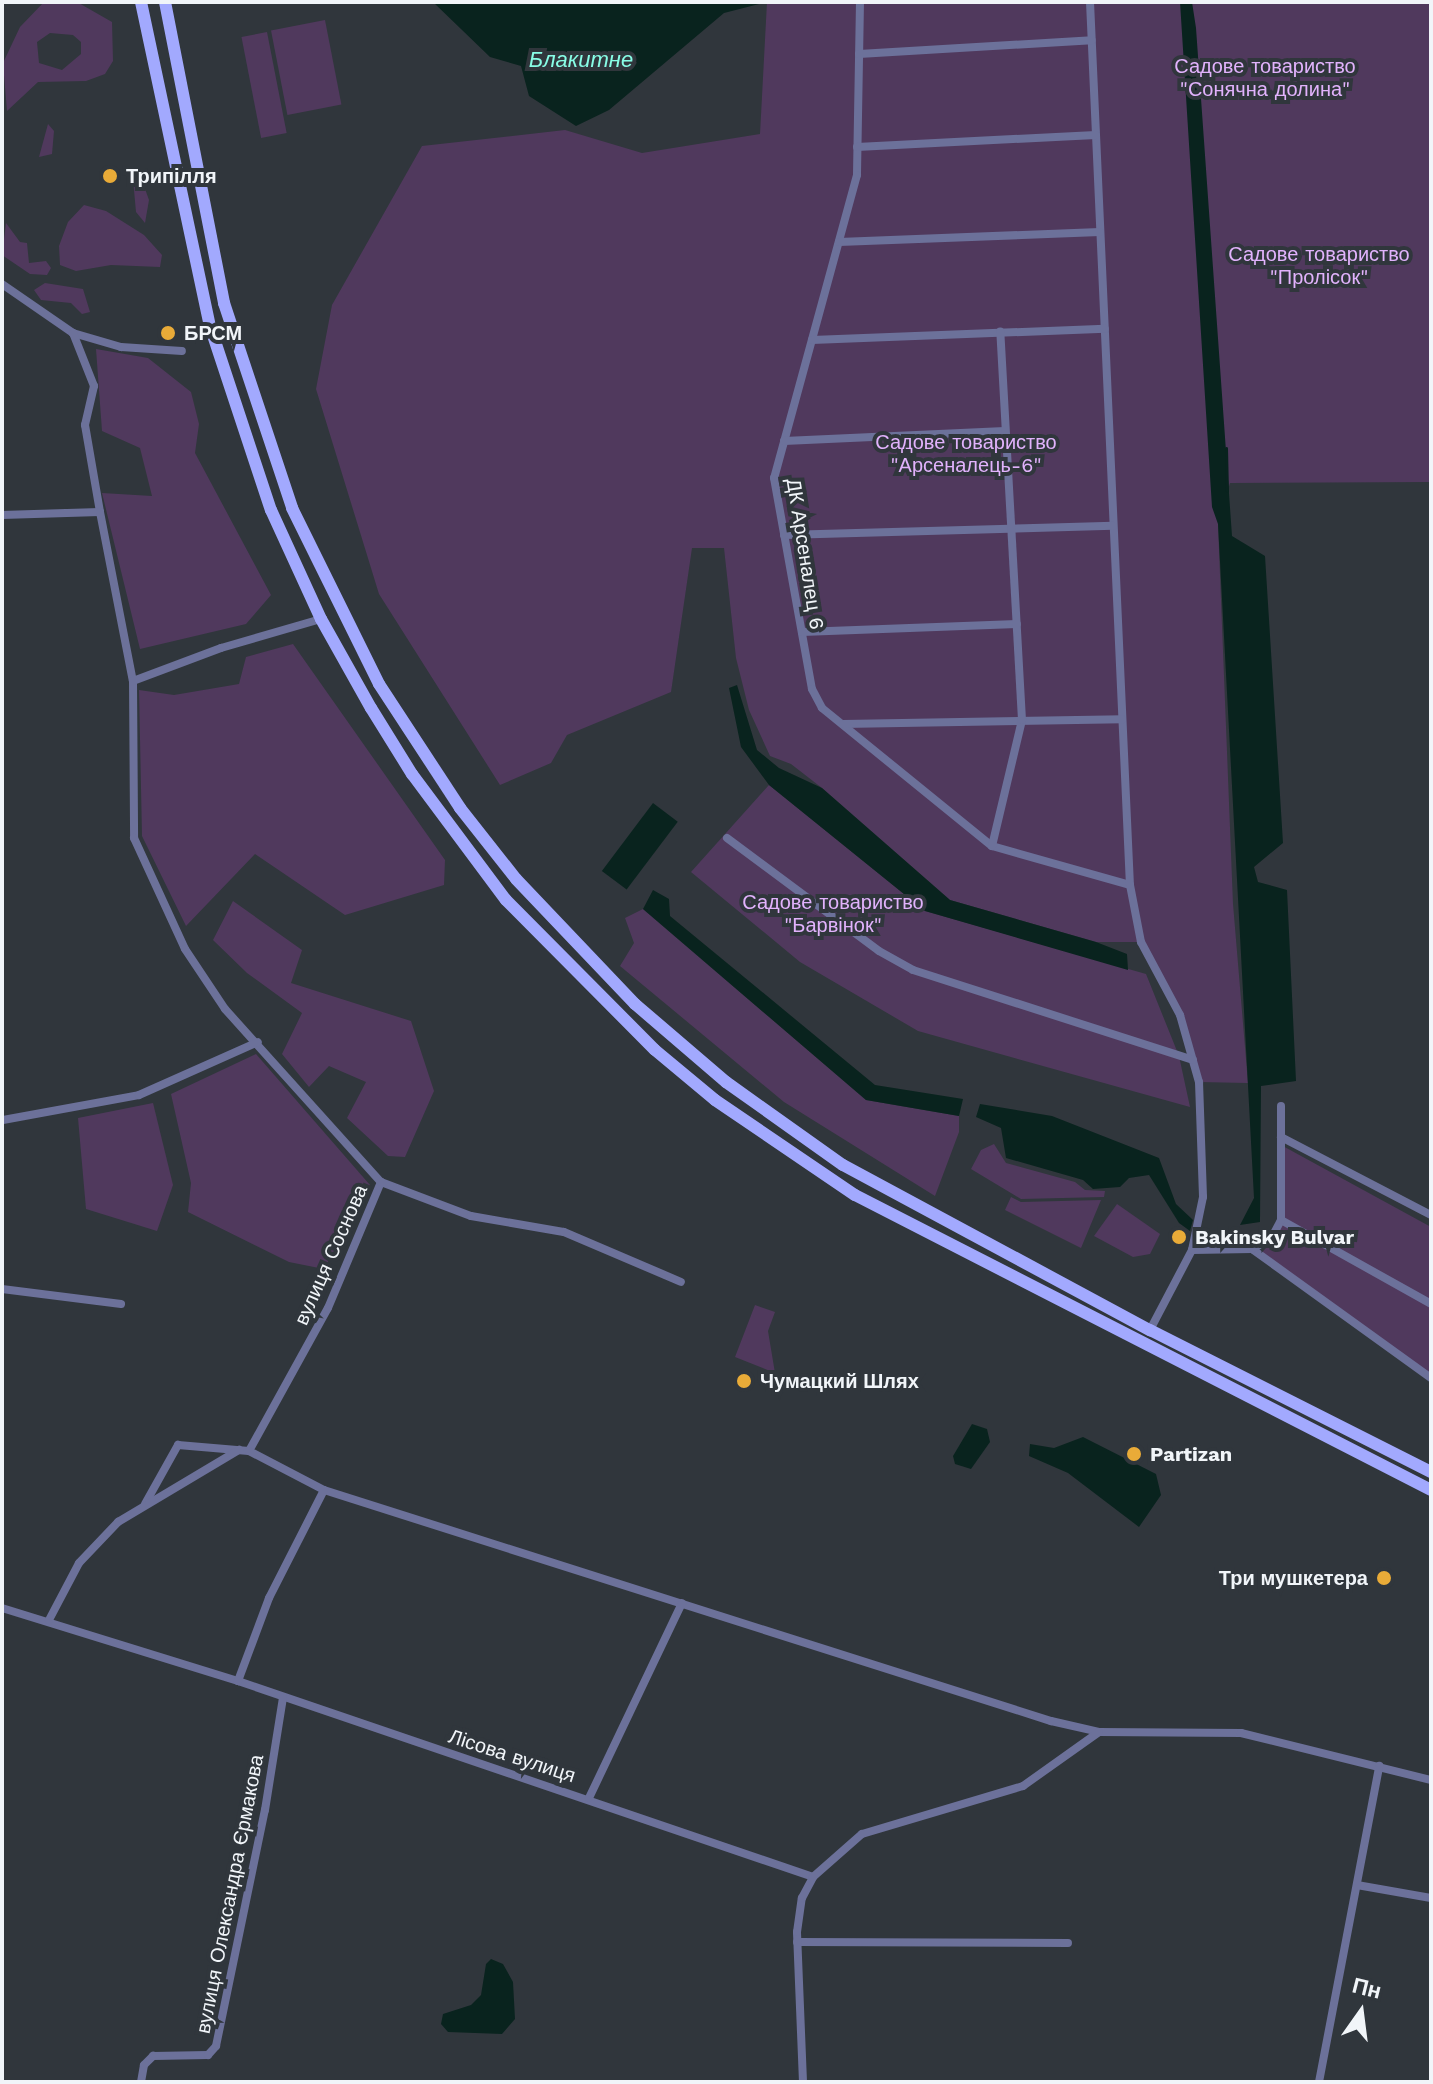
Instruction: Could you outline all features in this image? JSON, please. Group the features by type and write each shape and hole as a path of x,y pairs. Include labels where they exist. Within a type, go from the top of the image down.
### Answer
{"main road":[{"path":"141,2 195,265 232,403 271,510 321,619 412,774 506,900 595,994 715,1100 855,1195 925,1235 1431,1490"},
{"path":"165,2 224,303 266,441 321,574 379,684 460,808 586,956 726,1082 856,1172 1150,1330 1431,1472"}],"street":[{"name":"ДК Арсеналец 6","path":"860,2 857,175 774,478 812,689 822,708 992,846 1130,885"},
{"path":"1090,2 1130,885 1141,942 1180,1015 1199,1082 1203,1197 1192,1250 1150,1330"},
{"path":"859,54 1092,40"},
{"path":"857,147 1096,135"},
{"path":"839,242 1100,232"},
{"path":"2,284 73,333 121,347 182,351"},
{"path":"812,340 1105,329"},
{"path":"992,846 1022,720 1000,332"},
{"path":"73,333 94,386 85,425 133,681 134,838 185,949 225,1009 258,1042 381,1182"},
{"path":"784,441 1005,431"},
{"path":"2,515 100,512"},
{"path":"784,535 1113,526"},
{"path":"133,681 221,648 321,619"},
{"path":"802,632 1017,624"},
{"path":"843,724 1122,719"},
{"path":"727,838 879,951 913,970 1193,1060"},
{"path":"3,1120 139,1095 258,1042"},
{"path":"1192,1250 1252,1249 1271,1239 1281,1220 1281,1106"},
{"path":"1281,1137 1431,1215"},
{"name":"вулиця Соснова","path":"244,1450 328,1308 381,1182 471,1216 564,1232 681,1282"},
{"path":"1281,1220 1431,1304"},
{"path":"1252,1249 1431,1378"},
{"path":"2,1289 121,1304"},
{"path":"145,1504 178,1445 244,1450 324,1490 1099,1732 1241,1733 1431,1780"},
{"path":"49,1620 89,1549 145,1504 244,1450"},
{"path":"238,1681 269,1598 324,1490"},
{"path":"589,1798 682,1603"},
{"name":"Лісова вулиця","path":"2,1608 49,1620 238,1681 589,1798 813,1877"},
{"name":"вулиця Олександра Єрмакова","path":"141,2082 144,2065 153,2056 208,2055 216,2046 265,1810 283,1698"},
{"path":"803,2082 797,1942 802,1898 813,1877 862,1834 1023,1786 1099,1732"},
{"path":"1319,2082 1379,1766"},
{"path":"1357,1885 1431,1898"},
{"path":"797,1942 1068,1943"}],"green space":[{"path":"44,2 77,2 112,22 113,61 105,74 86,81 38,82 7,111 3,63 20,27","holes":["50,33 73,35 81,42 81,54 62,70 39,63 37,42"]},
{"path":"767,2 1431,2 1431,482 1230,483 1218,524 1233,904 1248,1083 1199,1082 1180,1015 1141,942 1096,942 950,900 822,788 791,764 770,756 749,710 736,658 724,548 692,548 671,692 567,735 551,763 500,785 379,594 316,389 332,305 422,146 565,130 642,153 760,134"},
{"path":"325,20 341,104 287,115 271,30"},
{"path":"267,32 287,133 261,138 241,37"},
{"path":"48,124 54,131 52,154 39,157"},
{"path":"140,175 149,200 145,223 136,212 133,179"},
{"path":"84,205 106,211 144,235 162,255 160,267 111,265 76,271 60,265 59,246 68,222"},
{"path":"6,223 20,242 27,243 29,263 46,261 51,268 47,275 30,274 2,255"},
{"path":"45,283 83,289 90,312 82,314 71,303 41,300 34,290"},
{"path":"96,349 148,358 191,392 199,424 195,453 271,595 246,624 140,649 102,493 152,496 140,448 102,431"},
{"path":"293,644 445,860 444,885 345,915 255,854 186,926 142,836 139,690 174,695 239,684 246,657"},
{"name":"Садове товариство \"Барвінок\"","path":"769,785 925,911 1146,974 1179,1056 1190,1107 918,1031 800,962 691,872"},
{"path":"233,901 302,950 291,983 411,1021 434,1091 405,1157 388,1156 347,1118 366,1082 329,1066 309,1087 282,1054 302,1013 247,973 213,940"},
{"path":"643,909 866,1100 959,1116 959,1132 935,1196 784,1102 620,966 634,943 625,918"},
{"path":"256,1054 370,1185 324,1269 289,1262 188,1212 191,1183 171,1094"},
{"path":"153,1103 173,1185 157,1231 86,1209 78,1118"},
{"path":"994,1144 1006,1163 1075,1182 1085,1190 1105,1191 1104,1197 1021,1199 971,1169 981,1150"},
{"path":"1281,1145 1431,1227 1431,1378 1260,1254 1281,1220"},
{"path":"1011,1197 1021,1202 1101,1200 1081,1248 1005,1210"},
{"path":"1117,1204 1160,1234 1150,1254 1133,1257 1094,1236"},
{"path":"755,1305 775,1312 768,1331 775,1373 735,1357"}],"water":[{"name":"Блакитне","path":"433,2 767,2 724,13 609,110 576,126 529,96 521,66 490,57"},
{"path":"1180,2 1192,2 1196,28 1232,536 1265,556 1283,843 1254,867 1258,882 1287,890 1296,1081 1261,1086 1260,1222 1240,1225 1254,1198 1218,524 1212,507"},
{"path":"737,685 757,750 779,768 822,788 950,900 1096,942 1127,954 1128,970 925,911 769,785 741,747 729,688"},
{"path":"653,803 678,822 627,890 602,871"},
{"path":"653,890 669,899 670,916 875,1085 963,1099 959,1116 866,1100 643,909"},
{"path":"980,1104 1052,1116 1159,1158 1176,1204 1193,1220 1190,1231 1179,1223 1149,1175 1129,1178 1120,1187 1093,1189 1083,1180 1006,1158 1001,1128 976,1117"},
{"path":"972,1424 987,1429 990,1442 971,1469 955,1464 953,1456"},
{"path":"1083,1437 1156,1474 1161,1495 1139,1527 1068,1473 1029,1456 1030,1444 1054,1448"},
{"path":"491,1959 503,1964 513,1982 515,2019 502,2034 448,2032 441,2024 443,2014 471,2005 481,1995 486,1964"}],"waterway":[{"path":"1226,448 1227,491"}],"place":[{"name":"Трипілля","path":"110,176"},
{"name":"БРСМ","path":"168,333"},
{"name":"Bakinsky Bulvar","path":"1179,1237"},
{"name":"Чумацкий Шлях","path":"744,1381"},
{"name":"Partizan","path":"1134,1454"},
{"name":"Три мушкетера","path":"1384,1578"}],"park label":[{"name":"Садове товариство \"Сонячна долина\"","path":"1265,78"},
{"name":"Садове товариство \"Пролісок\"","path":"1319,266"},
{"name":"Садове товариство \"Арсеналець-6\"","path":"966,454"}]}
